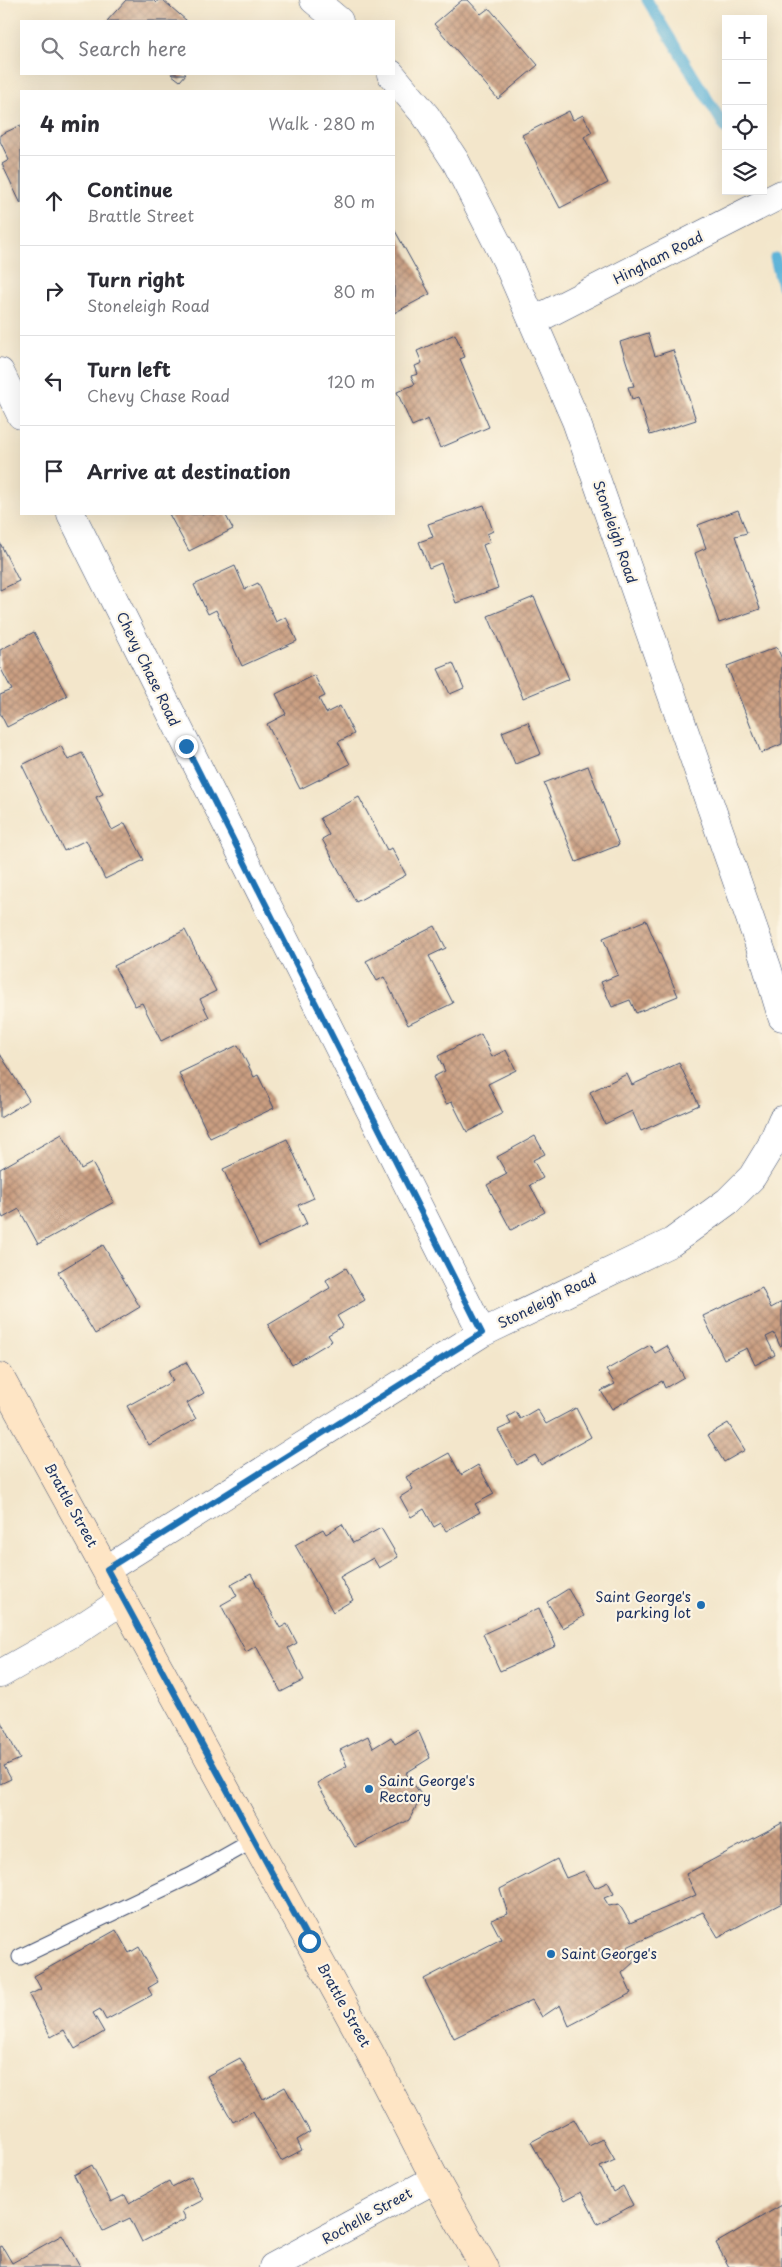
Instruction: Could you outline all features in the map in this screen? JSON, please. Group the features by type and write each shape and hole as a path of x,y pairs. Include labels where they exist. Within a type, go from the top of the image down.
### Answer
{"street":[{"path":"314,0 338,20"},
{"name":"Stoneleigh Road","path":"392,75 426,116 456,162 506,260 576,421 760,948 782,1017"},
{"name":"Hingham Road","path":"533,321 782,194"},
{"path":"0,372 20,413"},
{"name":"Chevy Chase Road","path":"71,515 482,1333"},
{"name":"Stoneleigh Road","path":"107,1569 482,1333 672,1242 728,1201 752,1177 771,1146 782,1120"},
{"name":"Brattle Street","path":"0,1377 370,2051 435,2179 484,2267"},
{"path":"0,1674 76,1632 123,1600"},
{"name":"Rochelle Street","path":"273,2267 435,2179"}],"lane":[{"path":"20,1957 192,1875 254,1840"}],"building":[{"path":"126,0 153,0 156,3 158,0 163,0 186,20 108,20"},
{"path":"462,0 468,0 481,14 489,8 538,65 498,99 434,24"},
{"path":"172,75 185,75 180,81"},
{"path":"569,111 573,120 583,115 592,132 584,137 608,183 560,208 522,135"},
{"path":"20,125 20,202 2,164 9,160 0,141 0,135"},
{"path":"395,231 430,294 395,312"},
{"path":"648,333 655,356 673,350 696,420 650,435 638,397 632,399 628,387 634,386 620,342"},
{"path":"455,334 465,357 460,359 489,427 440,448 428,419 412,426 397,392 415,384 411,376 418,374 415,366 422,363 417,351"},
{"path":"484,505 493,531 487,534 490,542 483,545 498,588 456,603 441,563 429,568 419,542 433,537 428,524"},
{"path":"738,510 747,533 735,536 760,609 719,623 695,553 706,548 698,525"},
{"path":"170,515 226,515 233,529 189,551"},
{"path":"0,543 19,581 0,590"},
{"path":"235,566 245,589 258,583 276,622 286,617 297,641 242,666 216,610 208,614 194,585"},
{"path":"534,597 569,679 523,698 488,616"},
{"path":"34,632 67,696 7,727 0,713 0,695 12,690 0,667 0,650"},
{"path":"777,647 782,659 782,744 761,753 727,666"},
{"path":"453,663 464,688 450,694 438,669"},
{"path":"314,675 325,696 319,699 326,713 340,706 354,734 338,742 350,764 300,789 267,724 286,714 276,694"},
{"path":"528,722 541,754 515,764 502,732"},
{"path":"61,746 68,760 82,753 103,794 96,797 112,830 125,823 144,860 105,879 86,840 64,851 22,765"},
{"path":"588,766 619,845 576,862 544,783"},
{"path":"359,797 387,850 392,848 406,875 356,902 322,839 329,835 320,818"},
{"path":"646,920 678,996 636,1013 630,1000 612,1007 601,982 618,975 603,938"},
{"path":"435,926 446,948 429,956 453,1003 408,1025 384,977 377,981 366,961"},
{"path":"185,930 216,991 200,999 209,1017 161,1041 142,1003 135,1006 114,966"},
{"path":"481,1034 492,1057 506,1050 516,1070 488,1084 503,1113 467,1132 452,1102 446,1104 433,1077 445,1071 438,1056"},
{"path":"238,1045 254,1077 258,1075 274,1108 210,1138 179,1073"},
{"path":"0,1054 29,1100 0,1118"},
{"path":"679,1063 699,1105 641,1131 632,1111 605,1124 590,1092 627,1074 632,1085"},
{"path":"62,1134 81,1169 92,1163 114,1202 38,1244 19,1209 3,1218 0,1211 0,1169"},
{"path":"535,1136 545,1154 533,1160 543,1178 530,1185 545,1212 511,1230 487,1185 507,1174 497,1157"},
{"path":"287,1139 314,1198 298,1205 307,1224 259,1246 223,1169"},
{"path":"103,1245 140,1307 95,1334 58,1272"},
{"path":"346,1268 365,1300 337,1316 343,1326 328,1335 332,1341 292,1365 268,1325 330,1288 326,1280"},
{"path":"762,1288 771,1308 782,1302 782,1345 780,1346 774,1333 766,1337 775,1355 755,1365 747,1348 724,1359 703,1316"},
{"path":"650,1345 655,1353 667,1346 684,1377 665,1388 662,1381 612,1409 601,1391 615,1384 606,1370"},
{"path":"186,1362 204,1393 187,1403 196,1419 149,1445 127,1406 173,1381 168,1371"},
{"path":"576,1408 591,1437 541,1465 535,1455 517,1465 498,1430 511,1424 507,1417 516,1412 520,1419 537,1409 546,1424"},
{"path":"728,1423 745,1450 724,1462 708,1435"},
{"path":"449,1453 461,1475 478,1465 494,1494 475,1504 480,1512 446,1531 441,1523 434,1527 424,1509 411,1517 400,1497 413,1489 406,1477"},
{"path":"342,1524 353,1543 381,1528 398,1557 379,1568 373,1558 340,1577 353,1600 333,1612 295,1545 323,1529 326,1534"},
{"path":"251,1574 280,1628 287,1624 297,1643 288,1648 304,1680 281,1692 256,1646 246,1652 221,1605 237,1596 231,1585"},
{"path":"568,1589 584,1616 563,1628 547,1602"},
{"path":"539,1608 556,1646 500,1671 483,1634"},
{"path":"0,1720 20,1759 4,1766 11,1779 0,1784"},
{"name":"Saint George's Rectory","path":"418,1730 430,1758 406,1773 422,1796 409,1820 355,1847 317,1783 347,1766 340,1750 368,1736 373,1748 391,1737 395,1744"},
{"name":"Saint George's","path":"782,1823 782,1903 718,1937 703,1912 627,1947 634,1962 622,1973 631,1993 569,2026 560,2005 542,2017 532,2000 454,2038 424,1979 501,1939 491,1920 508,1914 500,1889 557,1859 566,1878 584,1871 595,1888 608,1882 614,1894 604,1898 609,1906 619,1904 630,1923 696,1895 686,1874"},
{"path":"116,1930 129,1953 139,1947 158,1982 148,1988 152,1995 106,2020 100,2009 93,2013 104,2032 75,2049 64,2030 51,2037 29,1995 41,1989 34,1976"},
{"path":"240,2058 263,2099 285,2087 310,2132 297,2140 302,2150 281,2161 253,2111 233,2122 207,2076"},
{"path":"574,2119 589,2146 603,2139 615,2160 600,2167 613,2192 623,2186 633,2205 598,2224 581,2192 564,2201 531,2142"},
{"path":"92,2165 111,2202 125,2195 129,2203 169,2181 172,2187 191,2177 203,2200 182,2211 186,2219 142,2242 130,2218 103,2231 74,2175"},
{"path":"782,2205 782,2267 729,2267 716,2243"},
{"path":"62,2235 80,2267 0,2267 0,2247 2,2246 12,2263"}],"waterway":[{"path":"647,0 722,122"},
{"path":"775,258 782,286"}],"place":[{"name":"Saint George's parking lot","path":"701,1605"},
{"name":"Saint George's Rectory","path":"369,1789"},
{"name":"Saint George's","path":"551,1954"}],"route":[{"path":"186,746 482,1333 107,1569 309,1941"}]}
